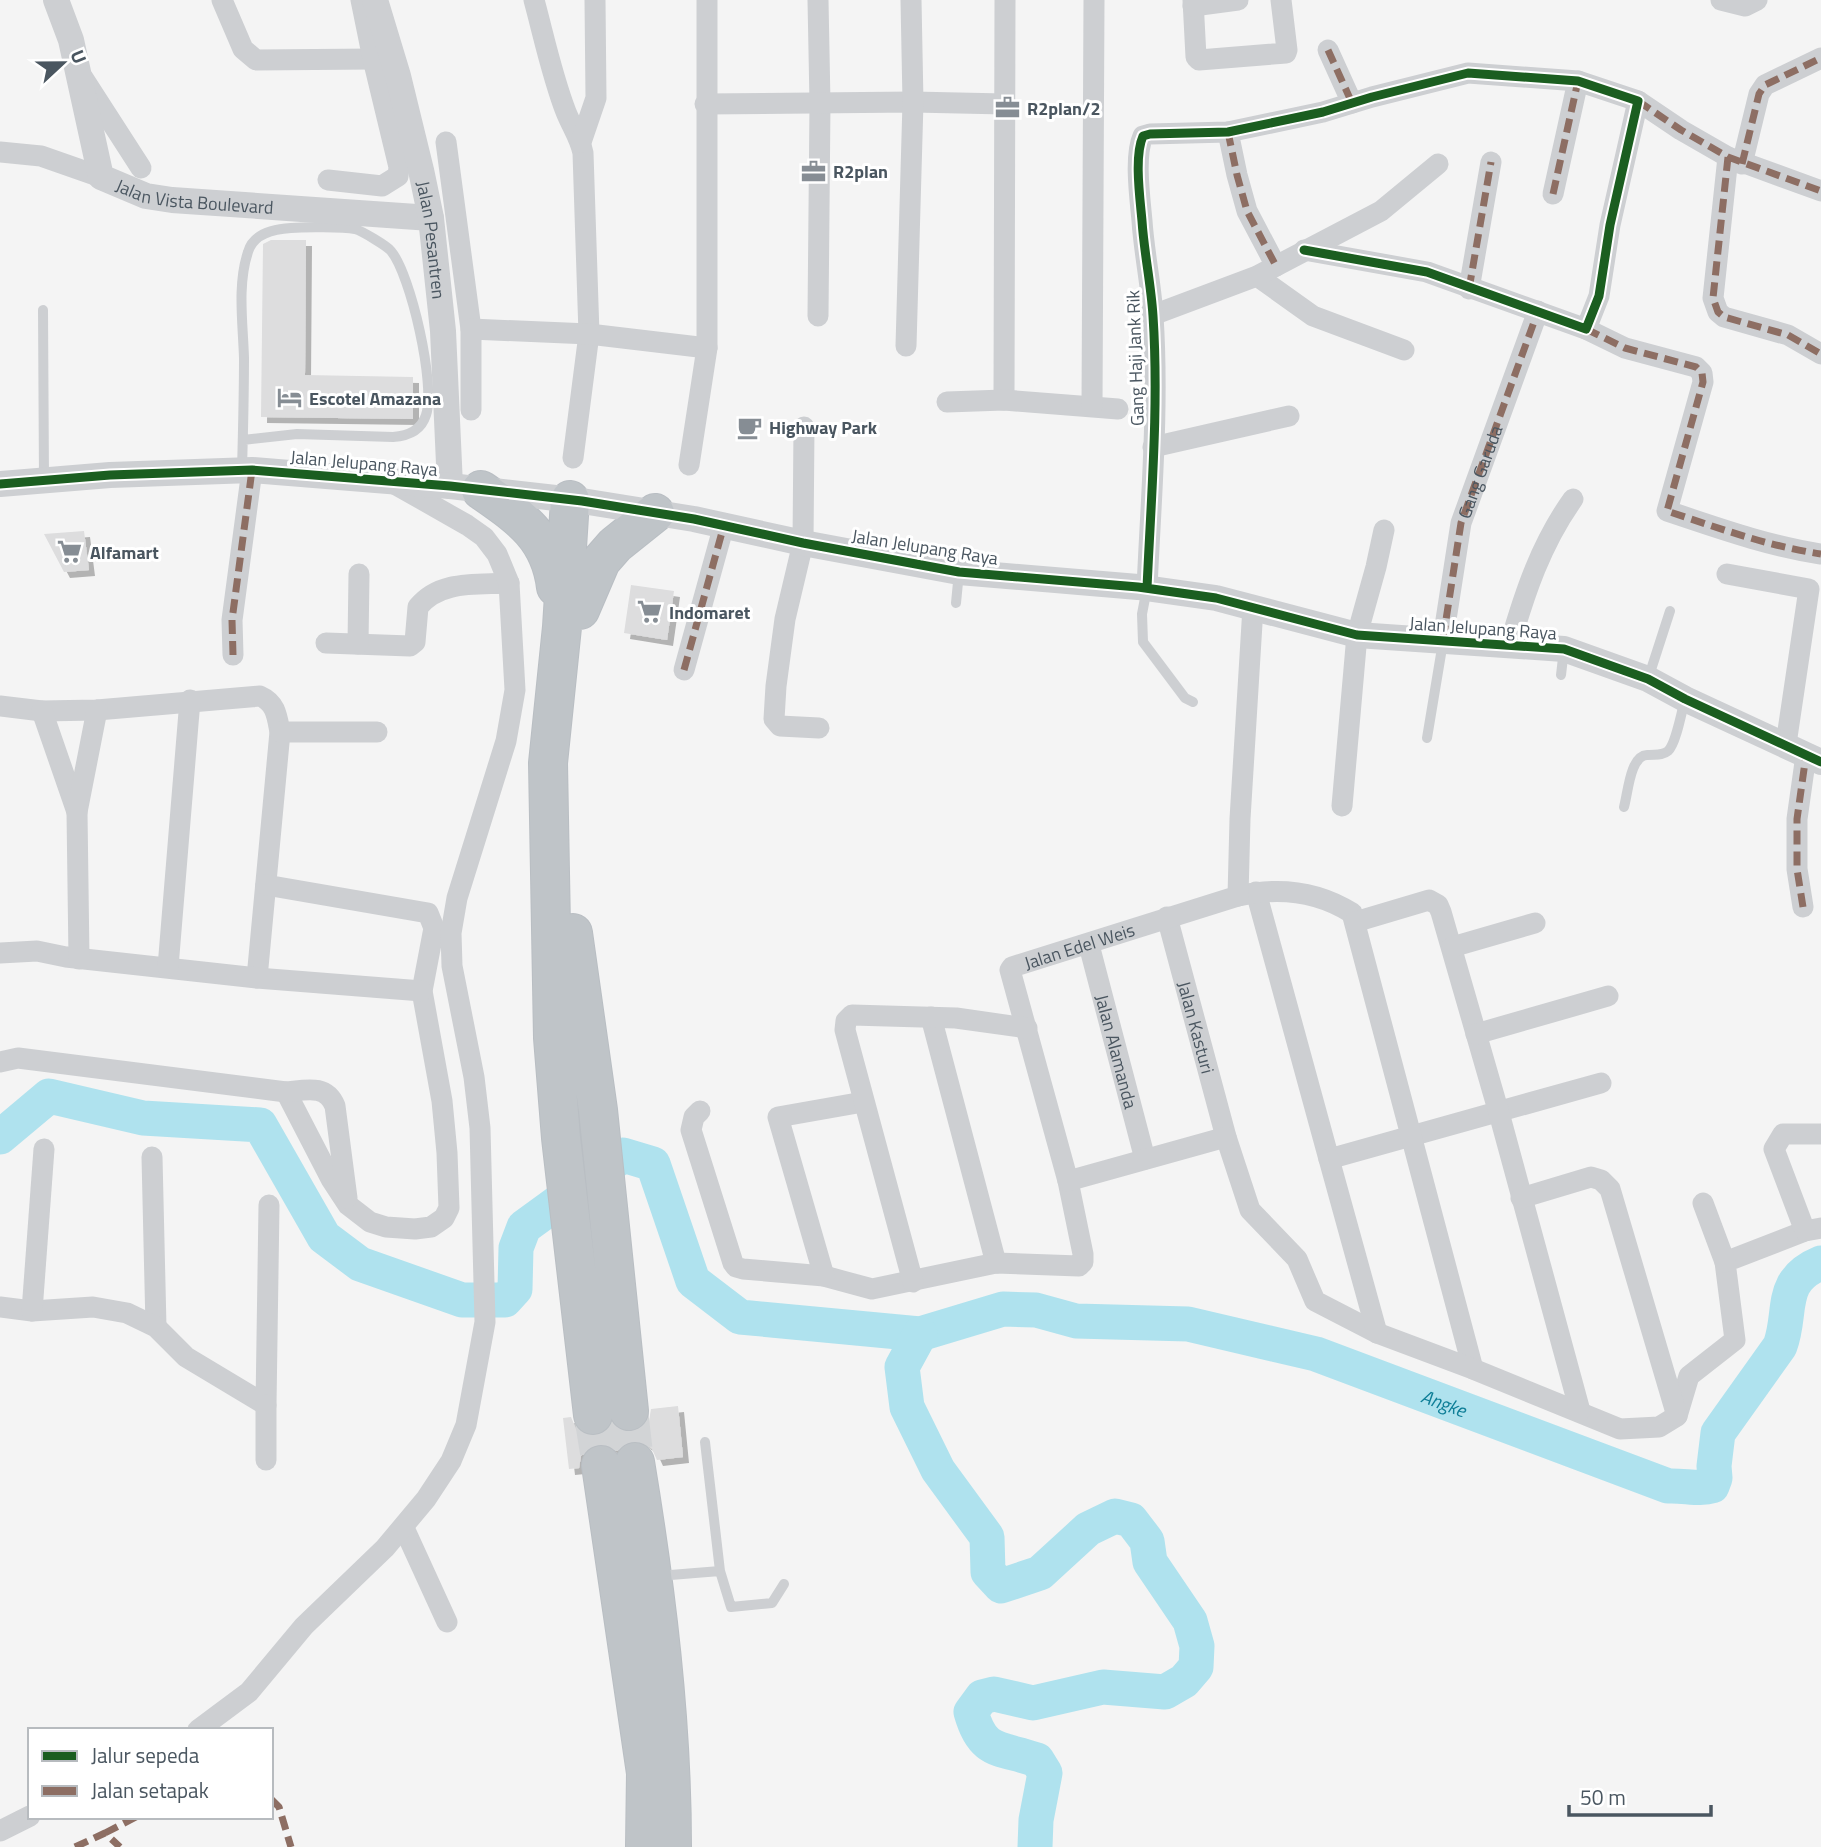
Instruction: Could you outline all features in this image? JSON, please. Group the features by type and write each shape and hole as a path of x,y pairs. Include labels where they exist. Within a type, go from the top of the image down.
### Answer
{"highway":[{"path":"466,488 516,515 541,539 554,566 571,619"},
{"path":"576,501 571,619 569,867 574,953 598,1110 609,1222 611,1413 574,1250 561,1138 553,1038 548,763 571,619 601,561 615,545 655,513"},
{"path":"618,1464 672,1773 672,1847"},
{"path":"636,1572 646,1773 645,1847"}],"street":[{"name":"Jalan Vista Boulevard","path":"56,0 80,73 101,177 146,196 172,200 431,218"},
{"path":"222,0 243,49 256,60 373,59"},
{"path":"328,180 382,186 398,176 400,167 361,0"},
{"name":"Jalan Pesantren","path":"375,0 398,76 431,218 443,331 466,488"},
{"path":"534,0 562,101 581,142"},
{"path":"573,458 589,334 581,142 596,98 595,0"},
{"path":"689,466 707,348 707,0"},
{"path":"818,0 818,316"},
{"path":"906,346 912,102 911,0"},
{"path":"1004,400 1005,0"},
{"path":"1092,406 1094,0"},
{"path":"1238,0 1193,3 1196,57 1199,60 1282,55 1287,50 1281,0"},
{"path":"1721,0 1745,6 1757,0"},
{"path":"1328,50 1352,103"},
{"path":"1821,58 1778,77 1765,85 1759,94 1735,160 1713,298 1715,307 1724,317 1788,335 1821,354"},
{"path":"80,73 141,168"},
{"path":"1404,350 1313,316 1266,271 1237,175 1228,132 1323,112 1468,73 1578,81 1638,101 1681,130 1735,160 1821,191"},
{"path":"1553,194 1578,81"},
{"path":"1586,329 1599,296 1610,225 1638,101"},
{"path":"705,104 1004,104"},
{"name":"Gang Haji Jank Rik","path":"1147,588 1153,447 1153,315 1144,249 1139,182 1140,142 1143,136 1150,134 1228,132"},
{"path":"446,142 471,329 471,410"},
{"path":"0,152 41,156 101,177"},
{"path":"1469,289 1491,162"},
{"path":"1153,315 1266,271 1381,211 1438,164"},
{"path":"1304,250 1427,272 1586,329 1625,348 1696,367 1702,373 1703,382 1667,511 1750,539 1821,554"},
{"name":"Gang Garuda","path":"1443,639 1461,523 1538,311"},
{"path":"471,329 589,334 707,348"},
{"path":"947,402 1004,400 1118,409"},
{"path":"1153,447 1289,416"},
{"path":"804,427 803,543 785,619 774,719 780,726 819,728"},
{"path":"233,655 232,620 247,470"},
{"name":"Jalan Jelupang Raya","path":"0,484 110,475 247,470 388,480 576,501 724,525 803,543 959,572 1147,588 1216,598 1357,635 1510,644 1563,662 1648,679 1804,754"},
{"path":"201,1728 249,1692 304,1626 404,1528 450,1461 466,1425 485,1322 480,1128 474,1077 452,966 451,933 457,898 506,741 515,690 509,583 497,554 484,537 388,480"},
{"path":"1510,644 1529,578 1573,499"},
{"path":"684,670 724,525"},
{"path":"1342,806 1357,635 1384,530"},
{"path":"358,644 359,573"},
{"path":"1727,574 1809,589 1804,754 1797,819 1797,869 1803,907"},
{"path":"326,643 410,646 415,642 418,607 433,592 453,586 509,583"},
{"path":"1253,607 1240,819 1247,894 1329,1159 1377,1334"},
{"path":"0,706 42,712 97,710 260,695 270,700 281,732 257,978"},
{"path":"168,967 190,700"},
{"path":"79,959 77,812 97,710"},
{"path":"42,712 77,812"},
{"path":"281,732 377,732"},
{"path":"266,885 428,913 434,928 422,991 442,1101 449,1208 444,1218 438,1223 415,1229 386,1227 370,1222 348,1205 331,1179 286,1092"},
{"name":"Jalan Edel Weis","path":"996,1264 1079,1266 1083,1262 1068,1181 1010,975 1012,967 1247,894 1288,891 1317,897 1352,914 1355,922"},
{"path":"1473,1369 1355,922 1429,900 1438,905 1441,912 1580,1411"},
{"name":"Jalan Kasturi","path":"1167,917 1226,1137 1250,1210 1297,1259 1315,1301 1377,1334 1473,1369 1620,1429 1659,1427 1677,1416"},
{"path":"1451,947 1535,923"},
{"name":"Jalan Alamanda","path":"1089,945 1145,1159"},
{"path":"0,953 37,951 79,959 257,978 422,991"},
{"path":"1476,1034 1608,996"},
{"path":"914,1282 863,1102 845,1030 846,1021 852,1015 931,1017 1027,1028"},
{"path":"700,1111 694,1117 691,1130 736,1267 824,1276 872,1289 996,1264 931,1017"},
{"path":"0,1062 18,1058 286,1092 320,1089 332,1097 335,1107 348,1205"},
{"path":"1329,1159 1601,1083"},
{"path":"824,1276 778,1117 863,1102"},
{"path":"1725,1262 1813,1230 1774,1149 1783,1134 1821,1134"},
{"path":"1068,1181 1226,1137"},
{"path":"32,1311 44,1149"},
{"path":"152,1157 156,1327"},
{"path":"1521,1198 1591,1177 1601,1180 1610,1189 1677,1416"},
{"path":"1677,1416 1689,1376 1735,1340 1725,1262 1703,1203"},
{"path":"266,1460 269,1205"},
{"path":"0,1307 32,1311 93,1307 127,1312 156,1327 186,1357 266,1405"},
{"path":"404,1528 447,1622"},
{"path":"0,1831 28,1817"}],"lane":[{"path":"243,439 297,434 393,437 408,436 419,428 426,415 428,391 417,315 391,250 356,229 293,228 271,230 258,237 248,249 242,280 243,439 247,470"},
{"path":"43,310 44,481"},
{"path":"956,603 959,572"},
{"path":"1147,588 1142,614 1143,642 1185,698 1193,702"},
{"path":"1648,679 1670,611"},
{"path":"1427,738 1443,639"},
{"path":"1624,807 1639,757 1662,754 1672,747 1685,699"},
{"path":"705,1442 720,1571 731,1607 772,1603 784,1584"},
{"path":"636,1572 720,1571"}],"building":[{"path":"271,240 306,240 305,375 413,377 413,419 261,417 263,244"},
{"name":"Alfamart","path":"84,531 89,570 64,572 44,534"},
{"name":"Indomaret","path":"631,585 674,591 667,640 624,633"},
{"path":"678,1406 683,1457 657,1460 652,1449 642,1441 631,1441 617,1451 599,1443 587,1448 581,1456 579,1468 569,1469 563,1418 571,1417 576,1429 584,1435 595,1437 605,1433 612,1425 621,1431 632,1433 649,1421 651,1409"}],"waterway":[{"name":"Angke","path":"0,1137 49,1096 143,1118 260,1125 324,1237 360,1264 462,1300 505,1300 515,1289 516,1248 524,1227 623,1155 653,1164 693,1281 740,1317 920,1334 1003,1309 1036,1310 1076,1321 1188,1324 1316,1354 1668,1486 1712,1486 1718,1433 1780,1346 1792,1288 1807,1270 1821,1263"},
{"path":"920,1334 902,1367 907,1407 938,1470 987,1537 988,1572 1001,1586 1040,1573 1088,1529 1115,1516 1131,1520 1147,1541 1150,1562 1190,1621 1197,1646 1196,1667 1184,1681 1165,1692 1103,1687 1033,1703 994,1694 982,1697 971,1712 981,1736 995,1747 1037,1760 1045,1773 1036,1820 1035,1847"}],"tunnel":[{"path":"629,1411 635,1462"},
{"path":"593,1415 601,1465"}],"marked path":[{"path":"1328,50 1352,103"},
{"path":"1742,164 1759,94 1765,85 1821,58"},
{"path":"1553,194 1578,81"},
{"path":"1638,101 1728,157 1821,191"},
{"path":"1228,132 1247,211 1276,266"},
{"path":"1728,157 1713,298 1718,312 1724,317 1788,335 1821,354"},
{"path":"1469,289 1491,162"},
{"path":"1443,639 1461,523 1538,311"},
{"path":"1586,329 1625,348 1696,367 1702,373 1703,382 1667,511 1762,541 1821,554"},
{"path":"233,655 232,620 252,470"},
{"path":"684,670 724,525"},
{"path":"1803,907 1797,869 1797,819 1806,755"},
{"path":"273,1801 279,1807 291,1847"},
{"path":"105,1833 132,1819"},
{"path":"75,1847 105,1833 120,1847"}],"cycle path":[{"path":"1147,588 1154,452 1155,350 1138,177 1143,136 1228,132 1323,112 1468,73 1578,81 1638,101 1610,225 1599,296 1586,329 1427,272 1304,250"},
{"path":"0,484 110,475 252,470 450,486 582,501 694,519 803,543 959,572 1138,587 1216,598 1357,635 1564,649 1648,679 1821,762"}],"place":[{"name":"R2plan/2","path":"1007,108"},
{"name":"R2plan","path":"813,171"},
{"name":"Escotel Amazana","path":"289,398"},
{"name":"Highway Park","path":"749,427"},
{"name":"Alfamart","path":"70,552"},
{"name":"Indomaret","path":"649,612"}]}
